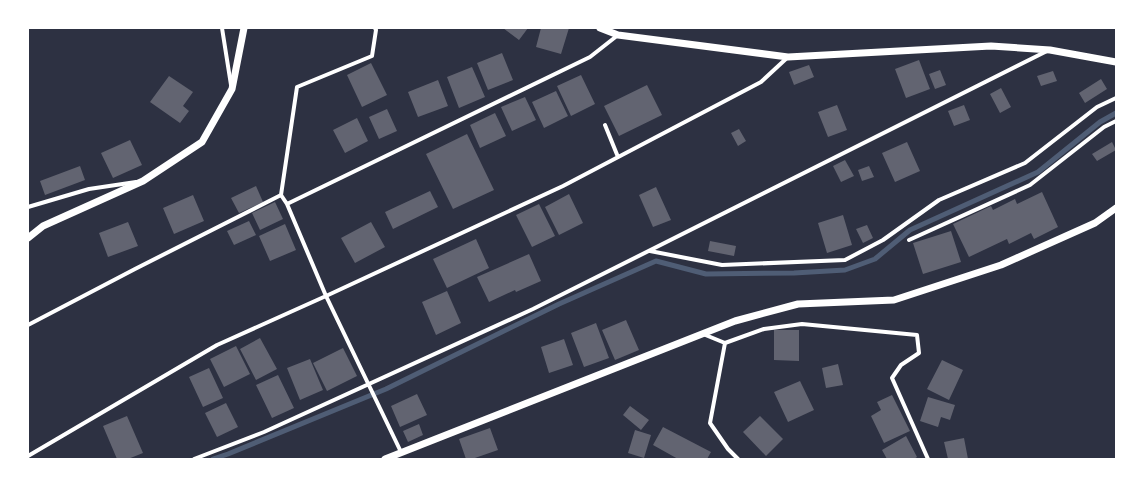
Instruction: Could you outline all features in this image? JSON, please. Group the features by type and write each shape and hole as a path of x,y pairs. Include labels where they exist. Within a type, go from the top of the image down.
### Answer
{"street":[{"path":"222,28 232,89"},
{"path":"28,238 43,226 143,181 202,142 232,89 244,28"},
{"path":"375,28 376,30 372,56 297,87 282,195 326,296 401,452"},
{"path":"600,28 618,35 788,57 991,46 1050,50 1116,62"},
{"path":"287,204 590,58 618,35"},
{"path":"194,459 264,432 534,309 1050,50"},
{"path":"28,456 217,345 563,186 761,82 788,57"},
{"path":"649,251 722,264 845,260 883,240 939,200 1025,163 1097,107 1116,98"},
{"path":"909,240 1030,184 1104,127 1116,121"},
{"path":"604,125 618,157"},
{"path":"28,207 89,189 143,181"},
{"path":"28,325 134,269 282,195"},
{"path":"385,459 703,334 735,320 798,304 894,300 1001,265 1095,223 1116,208"},
{"path":"703,334 725,343 764,329 802,324 917,335 919,353 901,365 892,378 928,459"},
{"path":"725,343 710,423 728,449 738,459"}],"building":[{"path":"503,28 528,28 519,40"},
{"path":"541,28 569,28 561,54 536,47"},
{"path":"502,53 513,80 488,90 477,63"},
{"path":"919,60 930,89 906,98 895,69"},
{"path":"371,63 387,95 362,107 347,75"},
{"path":"809,65 814,77 794,85 789,72"},
{"path":"472,67 485,97 459,108 447,77"},
{"path":"940,70 946,85 935,89 929,74"},
{"path":"1053,71 1057,81 1041,86 1037,76"},
{"path":"581,75 595,104 571,116 557,86"},
{"path":"169,76 193,92 183,106 189,111 180,123 150,102"},
{"path":"1101,79 1107,89 1085,103 1079,93"},
{"path":"438,80 448,106 418,117 408,92"},
{"path":"647,85 662,115 619,136 604,106"},
{"path":"1001,88 1011,107 1000,113 990,94"},
{"path":"556,91 568,116 544,128 532,102"},
{"path":"525,97 536,120 512,131 501,107"},
{"path":"837,105 847,130 828,137 818,112"},
{"path":"964,105 970,120 954,126 948,111"},
{"path":"387,109 397,131 379,139 369,117"},
{"path":"495,113 506,136 480,148 470,125"},
{"path":"357,118 368,141 345,153 333,130"},
{"path":"739,129 746,141 738,146 731,133"},
{"path":"467,134 494,190 453,209 426,154"},
{"path":"130,140 142,165 113,178 101,153"},
{"path":"907,142 920,171 895,182 882,153"},
{"path":"1112,142 1116,150 1097,161 1092,154"},
{"path":"845,160 854,176 841,182 833,166"},
{"path":"80,166 85,180 45,195 40,181"},
{"path":"869,166 874,177 862,181 858,170"},
{"path":"256,186 263,202 239,213 231,198"},
{"path":"656,187 671,220 653,227 639,195"},
{"path":"430,191 438,207 393,229 385,212"},
{"path":"1042,192 1058,227 1034,239 1031,233 1009,244 1007,239 969,257 953,224 991,206 993,210 1015,199 1017,204"},
{"path":"569,194 583,223 559,235 545,207"},
{"path":"193,195 204,221 174,234 163,208"},
{"path":"275,202 283,219 260,230 252,213"},
{"path":"539,204 555,236 532,247 516,215"},
{"path":"843,215 852,245 827,253 818,223"},
{"path":"249,221 256,235 234,245 227,231"},
{"path":"128,222 138,246 108,257 99,233"},
{"path":"371,222 385,247 355,263 341,238"},
{"path":"285,224 296,250 270,261 259,236"},
{"path":"867,225 873,238 863,243 856,229"},
{"path":"951,231 961,262 923,274 913,243"},
{"path":"476,239 489,268 447,288 433,259"},
{"path":"710,241 736,246 734,256 708,251"},
{"path":"529,254 541,281 516,292 515,290 489,302 477,277"},
{"path":"447,291 461,323 436,335 422,302"},
{"path":"626,320 639,350 615,360 602,330"},
{"path":"596,323 609,358 584,367 571,333"},
{"path":"774,330 799,330 799,361 774,360"},
{"path":"260,338 277,369 256,380 240,349"},
{"path":"564,339 573,365 549,373 541,347"},
{"path":"236,346 250,374 224,387 210,359"},
{"path":"343,348 357,376 327,391 313,363"},
{"path":"310,359 323,390 300,400 287,368"},
{"path":"942,360 963,370 949,400 927,389"},
{"path":"838,364 843,385 826,388 822,368"},
{"path":"209,368 223,398 203,407 189,377"},
{"path":"278,375 294,408 272,418 256,385"},
{"path":"800,381 814,410 788,422 774,392"},
{"path":"417,394 427,415 400,427 391,406"},
{"path":"892,395 910,431 884,443 871,416 881,410 877,402"},
{"path":"928,397 955,405 950,420 941,417 938,427 920,421"},
{"path":"226,403 238,427 217,437 205,413"},
{"path":"630,406 649,420 641,430 623,415"},
{"path":"127,416 143,453 128,459 117,459 103,426"},
{"path":"760,416 783,439 766,456 743,432"},
{"path":"419,424 423,435 408,442 403,431"},
{"path":"663,427 711,452 707,459 678,459 653,445"},
{"path":"490,428 498,450 472,459 466,459 459,439"},
{"path":"635,430 651,435 644,458 628,453"},
{"path":"906,436 917,457 914,459 887,459 882,450"},
{"path":"964,438 968,459 948,459 944,442"}],"waterway":[{"path":"213,459 386,389 559,304 656,261 706,274 794,273 845,270 875,259 910,230 1038,172 1100,122 1116,113"}]}
